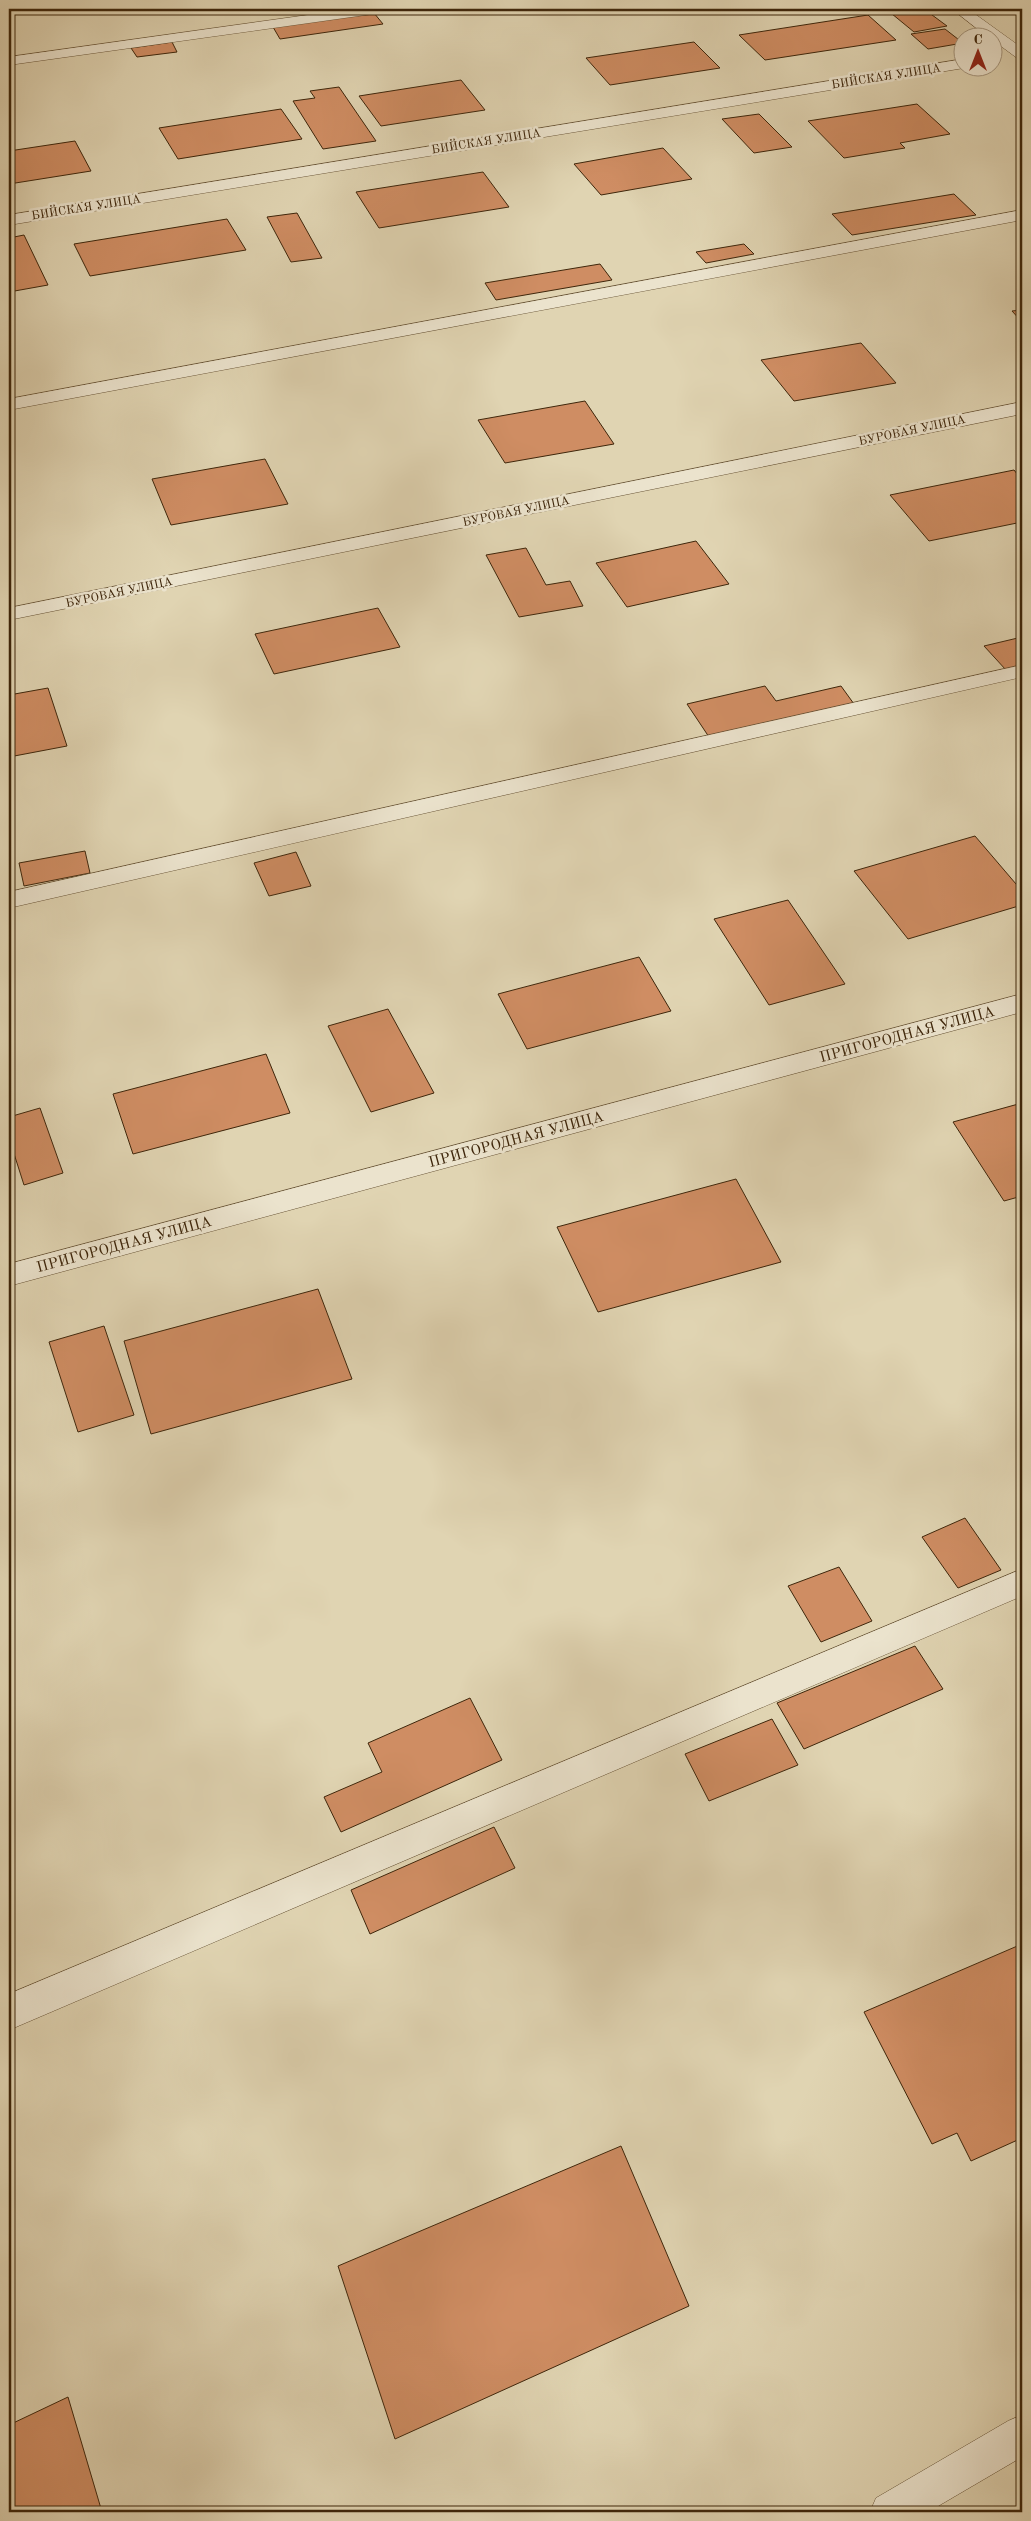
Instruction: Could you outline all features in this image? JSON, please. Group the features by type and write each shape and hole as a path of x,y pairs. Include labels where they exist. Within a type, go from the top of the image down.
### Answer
{"street":[{"path":"9,61 380,9"},
{"path":"959,9 1021,55"},
{"path":"1004,57 1021,55"},
{"name":"БИЙСКАЯ УЛИЦА","path":"9,220 954,65"},
{"path":"9,406 1022,216"},
{"name":"БУРОВАЯ УЛИЦА","path":"9,614 1022,408"},
{"path":"9,900 1022,671"},
{"name":"ПРИГОРОДНАЯ УЛИЦА","path":"9,1275 1022,1003"},
{"path":"9,2012 1022,1582"},
{"path":"890,2512 1022,2435"}],"building":[{"path":"886,9 924,9 947,26 914,32"},
{"path":"374,13 383,24 280,39 273,27"},
{"path":"868,15 896,40 765,60 739,35"},
{"path":"945,29 954,36 954,45 928,49 911,34"},
{"path":"172,42 177,52 137,57 131,48"},
{"path":"694,42 720,68 610,85 586,58"},
{"path":"461,80 485,110 381,126 359,96"},
{"path":"339,87 376,141 323,149 293,101 315,98 310,91"},
{"path":"917,104 950,134 900,143 905,148 844,158 808,121"},
{"path":"281,109 302,139 178,159 159,128"},
{"path":"759,114 792,147 754,153 722,119"},
{"path":"75,141 91,171 9,184 9,151"},
{"path":"663,148 692,179 601,195 574,164"},
{"path":"483,172 509,207 379,228 356,192"},
{"path":"954,194 976,215 852,235 832,214"},
{"path":"297,213 322,258 291,262 267,217"},
{"path":"227,219 246,250 90,276 74,244"},
{"path":"24,235 48,285 9,292 9,238"},
{"path":"744,244 754,254 706,263 696,252"},
{"path":"600,264 612,280 496,300 485,283"},
{"path":"1022,310 1022,322 1012,311"},
{"path":"861,343 896,383 794,401 761,360"},
{"path":"585,401 614,444 505,463 478,420"},
{"path":"265,459 288,504 171,525 152,479"},
{"path":"1014,470 1022,480 1022,522 929,541 890,495"},
{"path":"696,541 729,584 627,607 596,563"},
{"path":"526,548 546,585 570,581 583,606 519,617 486,555"},
{"path":"378,608 400,647 274,674 255,634"},
{"path":"1022,637 1022,666 1006,670 984,646"},
{"path":"765,686 776,701 841,686 854,704 709,737 687,704"},
{"path":"48,688 67,746 9,757 9,695"},
{"path":"975,836 1022,891 1022,905 908,939 854,871"},
{"path":"85,851 90,873 24,886 19,863"},
{"path":"296,852 311,886 269,896 254,863"},
{"path":"788,900 845,984 769,1005 714,919"},
{"path":"639,957 671,1011 527,1049 498,994"},
{"path":"388,1009 434,1093 371,1112 328,1026"},
{"path":"266,1054 290,1113 133,1154 113,1094"},
{"path":"1022,1103 1022,1196 1004,1201 953,1122"},
{"path":"40,1108 63,1173 24,1185 9,1138 9,1117"},
{"path":"736,1179 781,1262 598,1312 557,1227"},
{"path":"318,1289 352,1379 151,1434 124,1341"},
{"path":"104,1326 134,1415 78,1432 49,1342"},
{"path":"965,1518 1001,1570 958,1588 922,1537"},
{"path":"839,1567 872,1621 821,1642 788,1586"},
{"path":"915,1646 943,1689 804,1749 777,1703"},
{"path":"470,1698 502,1760 341,1832 324,1797 382,1772 368,1743"},
{"path":"772,1719 798,1765 709,1801 685,1754"},
{"path":"494,1827 515,1868 370,1934 351,1890"},
{"path":"1022,1944 1022,2138 971,2161 957,2133 932,2144 864,2012"},
{"path":"621,2146 689,2306 395,2439 338,2266"},
{"path":"68,2397 102,2512 9,2512 9,2425"}]}
